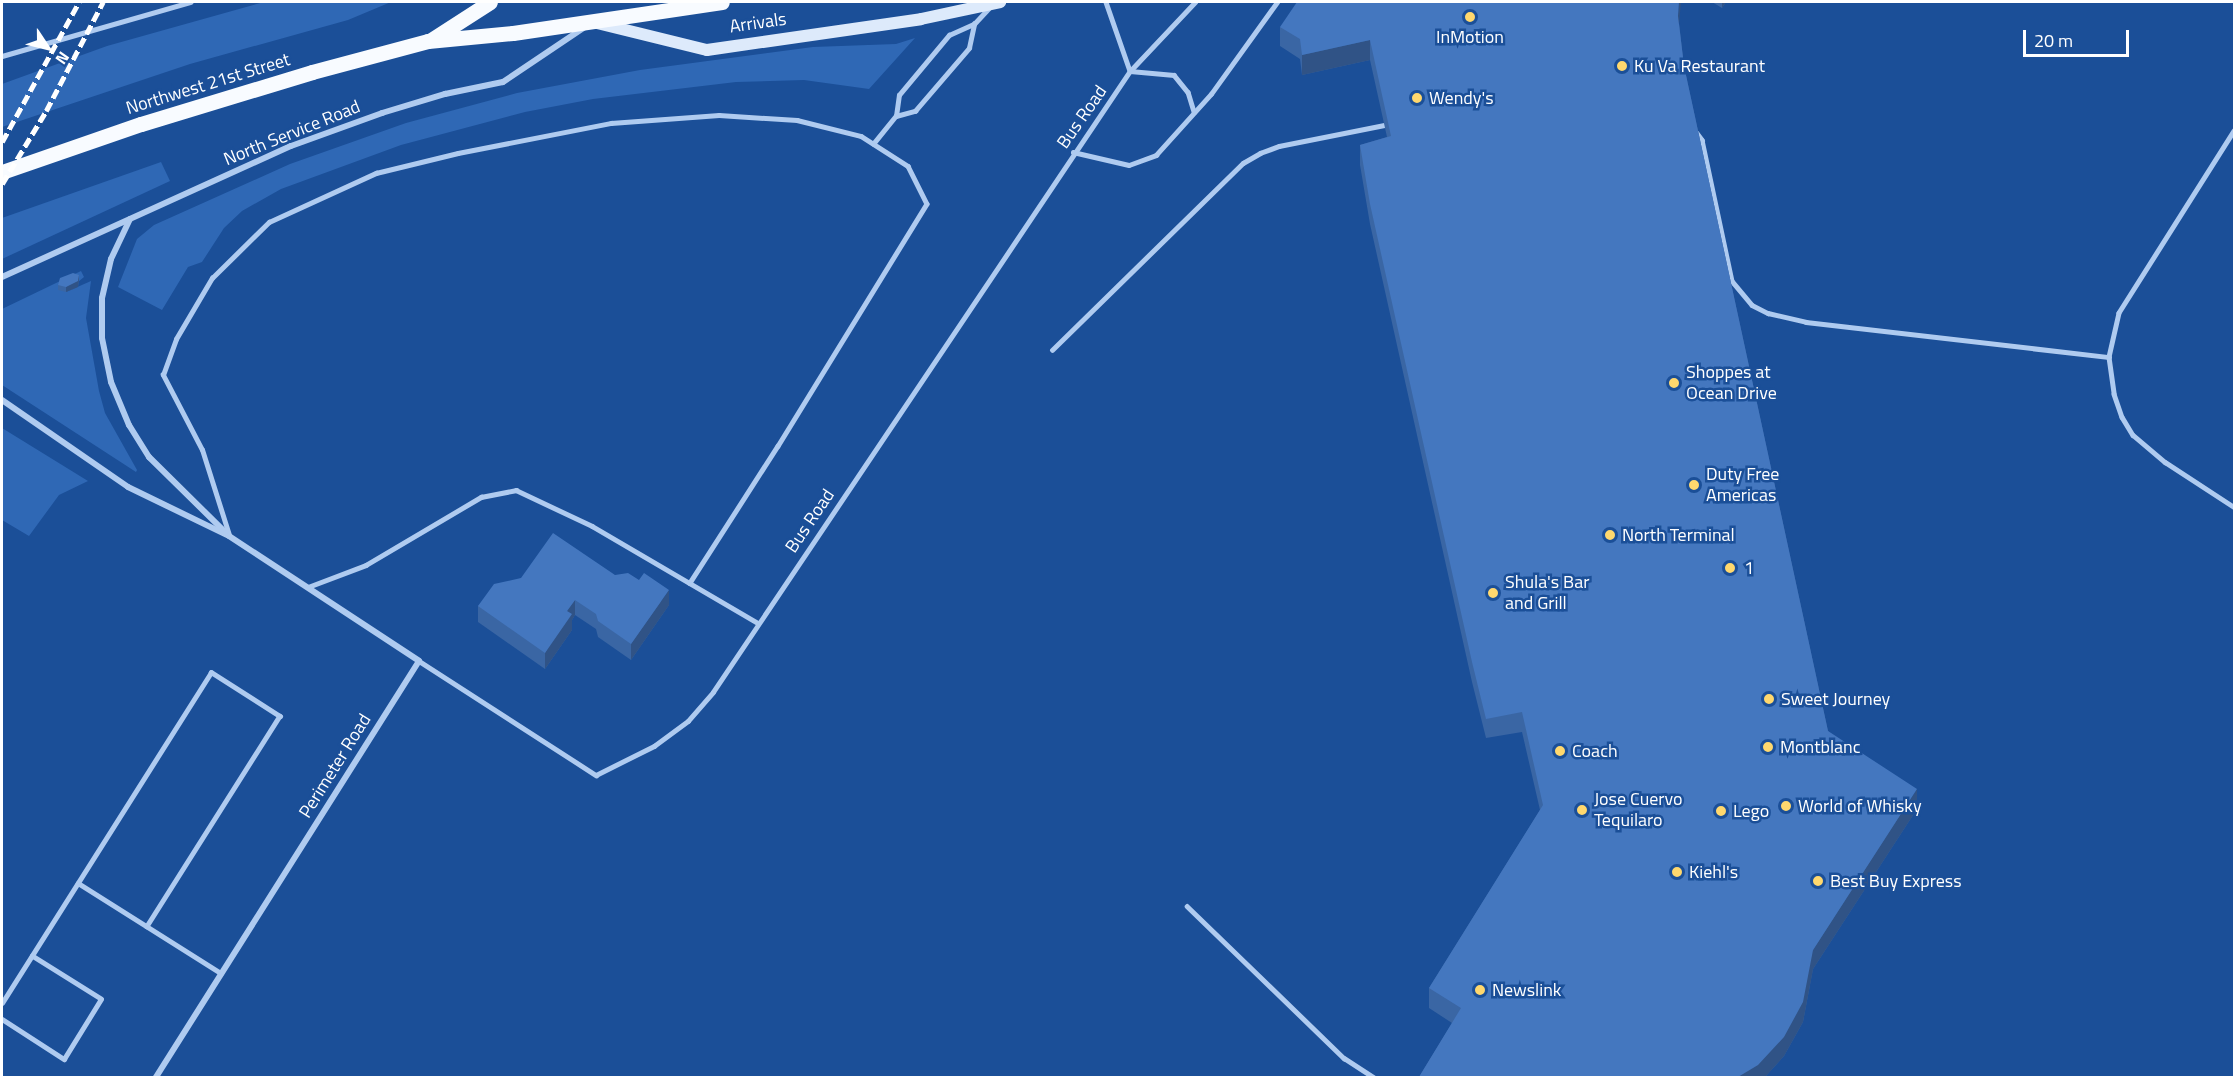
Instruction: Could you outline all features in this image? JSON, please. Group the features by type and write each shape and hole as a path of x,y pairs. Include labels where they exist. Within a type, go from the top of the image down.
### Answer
{"main road":[{"path":"428,41 490,2"},
{"path":"428,41 593,22 722,2"},
{"name":"Arrivals","path":"593,22 706,50 921,20 996,3"},
{"name":"Northwest 21st Street","path":"2,172 152,121 312,72 428,41"}],"street":[{"name":"North Service Road","path":"2,277 301,142 382,113 445,94 503,82 593,22"},
{"path":"130,219 111,259 102,298 102,338 111,382 129,425 149,457 229,536"},
{"path":"2,400 128,487 229,536 419,662"},
{"name":"Perimeter Road","path":"155,1077 419,662"}],"lane":[{"path":"2,56 190,2"},
{"path":"1115,2 1106,3 1130,71 1174,75 1188,92 1194,112"},
{"name":"Bus Road","path":"419,662 596,775 654,746 688,721 713,692 1130,71 1195,2"},
{"path":"1074,152 1129,165 1156,155 1211,94 1277,2"},
{"path":"873,144 896,116 899,95 949,35 974,24 996,3"},
{"path":"896,116 915,111 969,48 974,24"},
{"path":"229,536 202,450 163,375 176,339 212,278 269,222 376,174 458,153 611,123 719,115 797,120 861,136 908,166 927,204 690,584"},
{"path":"1052,350 1243,163 1279,146 1384,125"},
{"path":"1693,128 1702,140 1732,281 1752,305 1768,313 1806,322 2109,357"},
{"path":"2235,131 2119,313 2109,357 2114,393 2122,417 2133,435 2165,462 2235,507"},
{"path":"308,587 366,565 481,497 516,490 592,526 758,623"},
{"path":"2,1003 211,672 280,716 147,927"},
{"path":"78,883 221,973"},
{"path":"1187,906 1344,1058 1375,1077"},
{"path":"2,1019 64,1059 101,999 32,956"}],"shaded area":[{"path":"264,2 391,2 348,20 190,64 2,127 2,84 107,46"},
{"path":"915,38 869,89 804,80 736,82 593,99 525,112 401,145 281,189 242,211 224,228 202,262 188,267 162,310 118,287 137,239 154,225 290,164 406,123 517,93 640,70 813,47 896,44"},
{"path":"161,162 170,181 2,259 2,218"},
{"path":"81,271 84,277 66,292 91,281 86,318 99,391 105,413 137,470 136,472 2,385 2,309"},
{"path":"2,428 88,481 59,495 29,536 2,520"}],"building":[{"name":"North Terminal","path":"1297,2 1679,2 1678,16 1684,66 1828,731 1917,789 1813,950 1803,1002 1784,1037 1758,1065 1738,1077 1419,1077 1461,1008 1429,988 1543,805 1522,712 1486,719 1472,662 1370,204 1360,145 1391,136 1370,40 1302,55 1300,39 1280,27"},
{"path":"73,273 79,275 78,281 66,287 58,285 60,278"},
{"path":"553,533 615,575 628,573 639,580 644,573 669,590 631,644 598,621 596,614 575,600 567,611 572,614 545,653 478,606 494,584 521,578"}],"railway":[{"path":"2,142 79,2"},
{"path":"2,184 46,111 103,2"}],"place":[{"name":"InMotion","path":"1470,17"},
{"name":"Ku Va Restaurant","path":"1622,66"},
{"name":"Wendy's","path":"1417,98"},
{"name":"Shoppes at Ocean Drive","path":"1674,383"},
{"name":"Duty Free Americas","path":"1694,485"},
{"name":"North Terminal","path":"1610,535"},
{"name":"1","path":"1730,568"},
{"name":"Shula's Bar and Grill","path":"1493,593"},
{"name":"Sweet Journey","path":"1769,699"},
{"name":"Montblanc","path":"1768,747"},
{"name":"Coach","path":"1560,751"},
{"name":"World of Whisky","path":"1786,806"},
{"name":"Jose Cuervo Tequilaro","path":"1582,810"},
{"name":"Lego","path":"1721,811"},
{"name":"Kiehl's","path":"1677,872"},
{"name":"Best Buy Express","path":"1818,881"},
{"name":"Newslink","path":"1480,990"}]}
